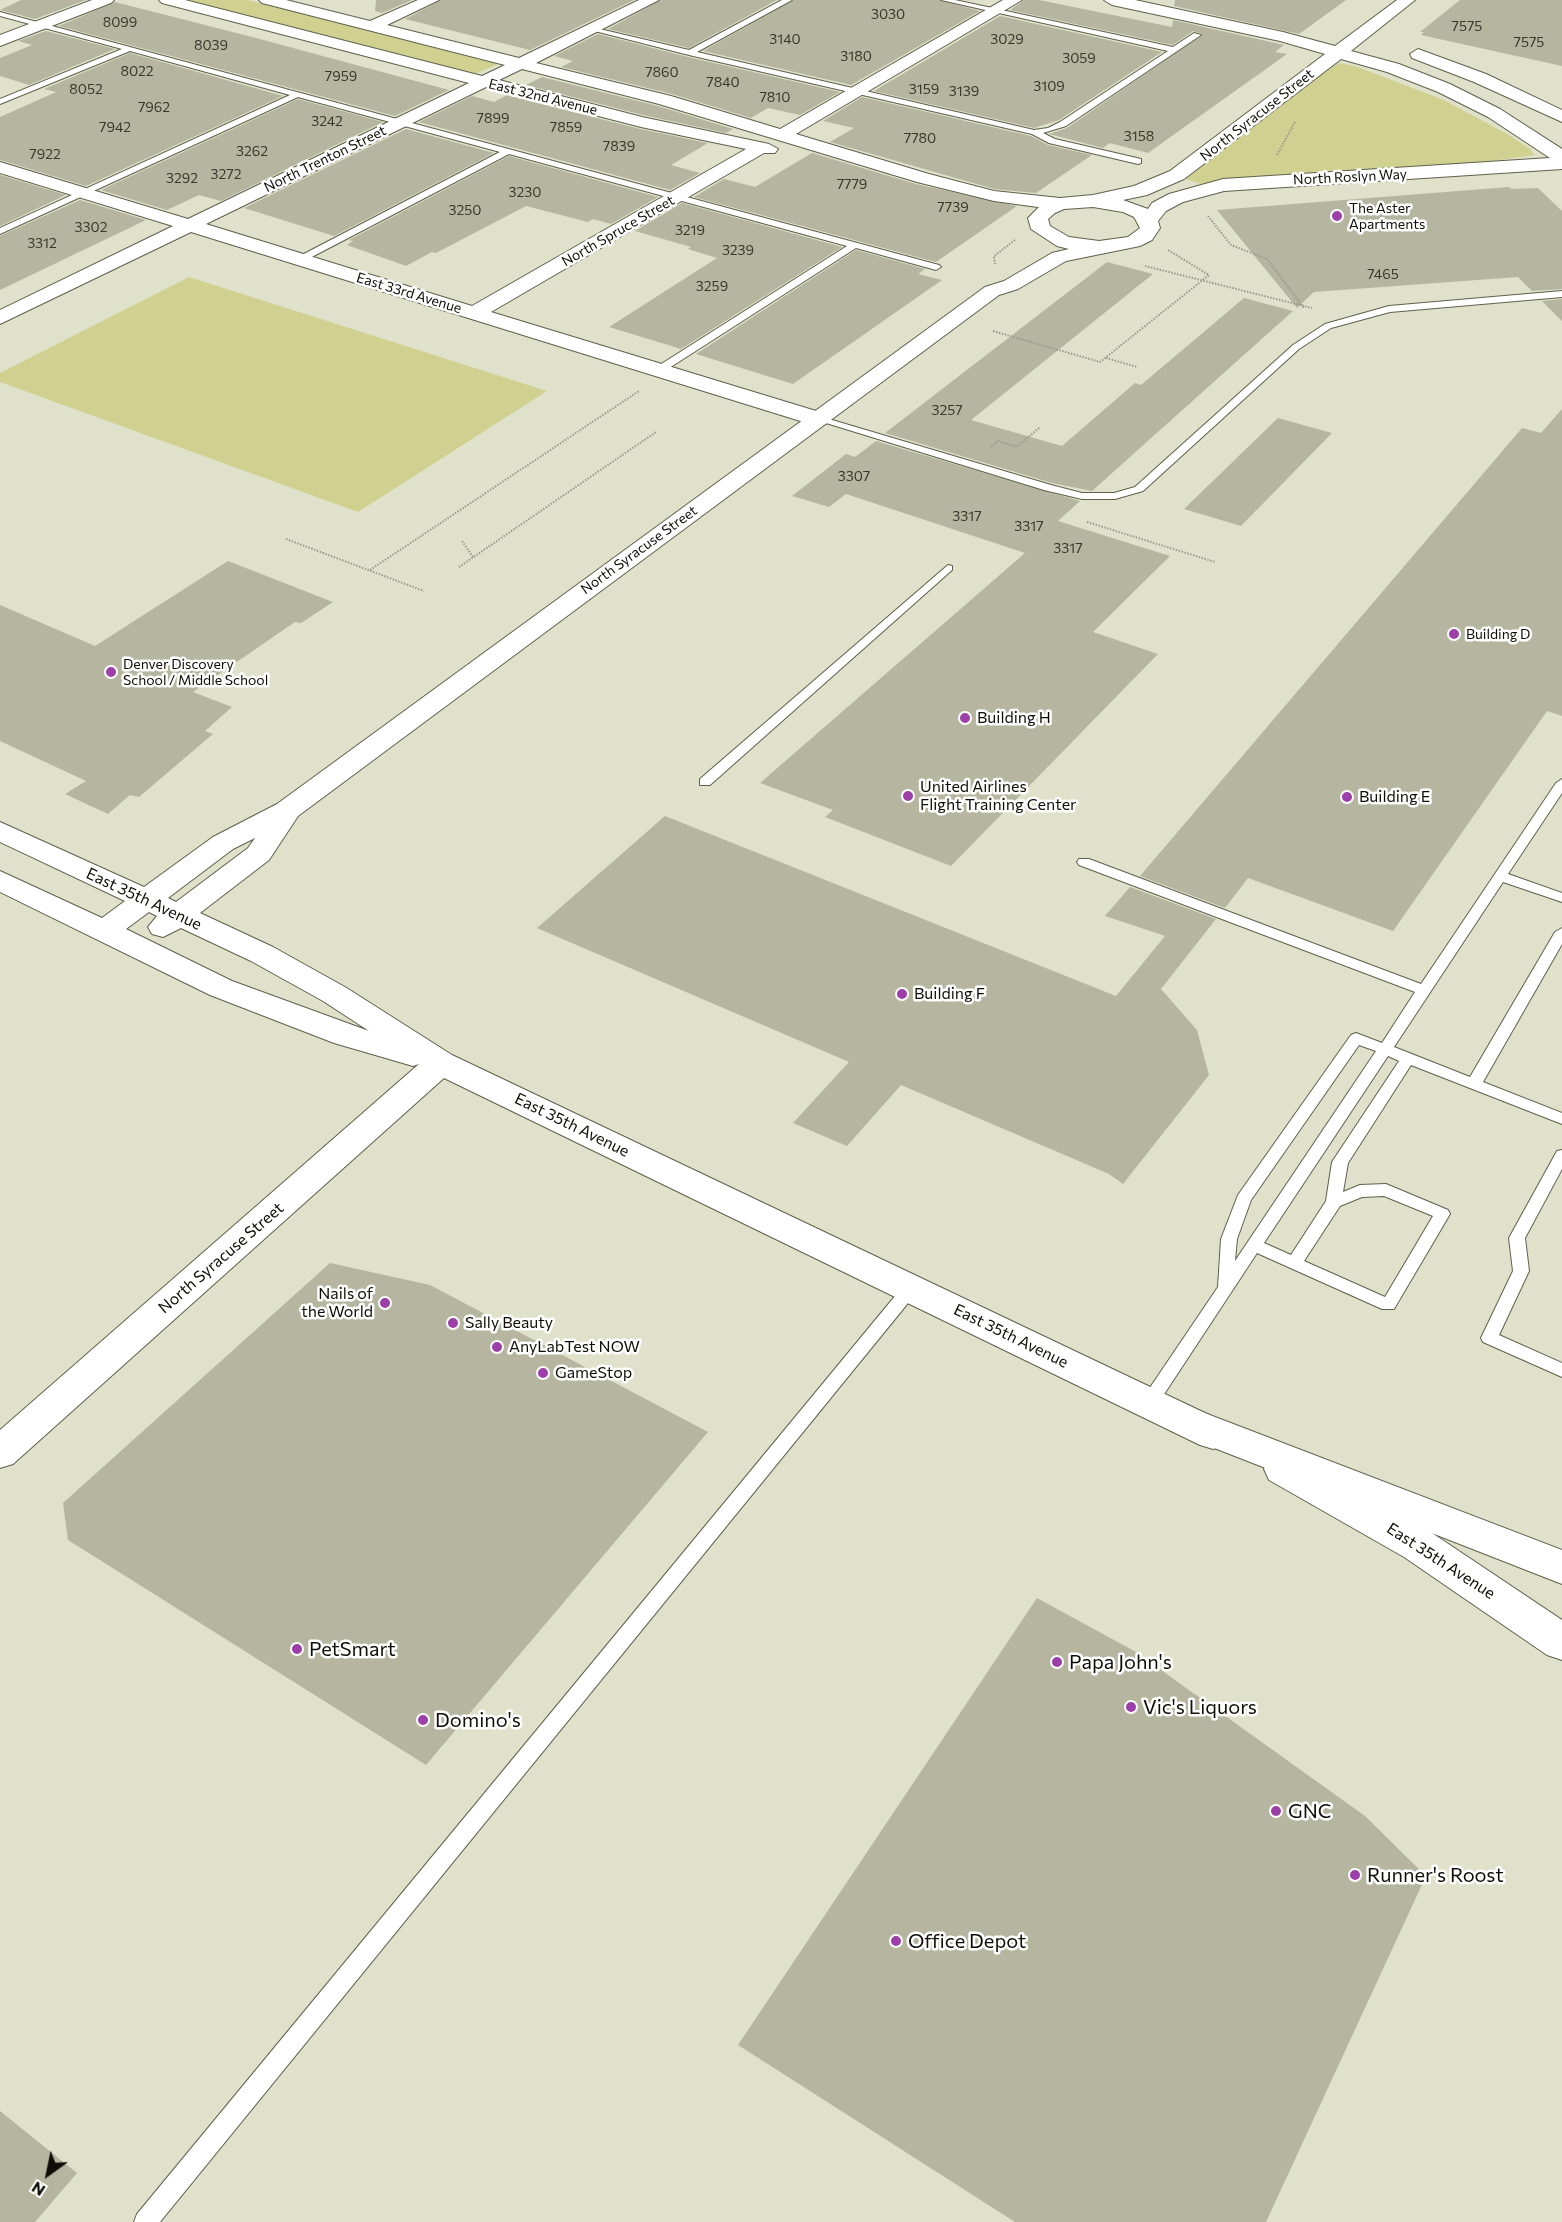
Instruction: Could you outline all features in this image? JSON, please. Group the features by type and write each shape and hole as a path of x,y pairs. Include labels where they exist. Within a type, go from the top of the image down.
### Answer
{"street":[{"path":"0,41 106,0"},
{"name":"East 32nd Avenue","path":"167,0 641,122 761,148 923,178"},
{"name":"East 32nd Avenue","path":"267,0 665,100 923,178 994,196 1060,204"},
{"path":"372,26 431,0"},
{"name":"North Trenton Street","path":"0,318 651,0"},
{"path":"782,135 1014,0"},
{"path":"1113,0 1250,29 1393,68 1461,96 1522,129 1562,161"},
{"name":"North Syracuse Street","path":"1093,201 1140,191 1177,175 1339,52 1352,33 1407,0"},
{"path":"1352,33 1379,41"},
{"path":"1405,49 1480,78 1562,117"},
{"name":"North Spruce Street","path":"475,313 761,148"},
{"name":"North Roslyn Way","path":"1146,228 1159,207 1176,198 1223,185 1562,161"},
{"name":"East 33rd Avenue","path":"0,166 818,419"},
{"name":"East 32nd Avenue","path":"994,196 1040,224"},
{"path":"1099,247 1064,242 1040,224 1048,209 1060,204 1093,201 1128,207 1146,228"},
{"name":"North Syracuse Street","path":"992,291 997,280 1039,241 1040,224"},
{"name":"North Syracuse Street","path":"104,931 223,843 287,810 992,291 1011,285 1059,256 1099,247 1117,246 1146,228"},
{"name":"North Syracuse Street","path":"136,946 259,854 287,810"},
{"name":"East 35th Avenue","path":"0,831 262,954 334,994 441,1063 1149,1402 1348,1504 1418,1545 1562,1642"},
{"name":"East 35th Avenue","path":"0,880 221,988 345,1035 441,1063"},
{"name":"North Syracuse Street","path":"0,1453 441,1063"},
{"path":"1189,1422 1562,1567"}],"lane":[{"path":"689,53 788,0"},
{"path":"945,0 1174,50"},
{"path":"0,14 936,267"},
{"path":"591,29 1034,132 1050,130 1063,124 1197,35"},
{"path":"0,102 129,49"},
{"path":"0,231 298,94"},
{"path":"1034,132 1052,141 1138,161"},
{"path":"300,259 508,151"},
{"path":"663,371 855,245"},
{"path":"818,419 1082,496 1115,496 1139,489 1296,347 1328,326 1389,309 1422,304 1562,294"},
{"path":"705,782 948,568"},
{"path":"1149,1402 1562,783"},
{"path":"1084,862 1424,990"},
{"path":"1499,876 1562,898"},
{"path":"1474,1084 1562,932"},
{"path":"1225,1287 1229,1239 1244,1199 1356,1038 1562,1119"},
{"path":"1294,1263 1334,1202 1340,1162 1408,1059"},
{"path":"1562,1155 1517,1238 1521,1271 1489,1338 1562,1370"},
{"path":"1253,1245 1388,1305 1442,1214 1386,1190 1360,1191 1334,1202"},
{"path":"145,2222 911,1288"}],"path":[{"path":"1207,214 1231,245 1267,259 1310,317"},
{"path":"993,331 1100,362 1209,275 1146,228"},
{"path":"994,256 1017,237"},
{"path":"1135,264 1303,307 1329,308 1355,318"},
{"path":"1105,358 1137,367"},
{"path":"370,570 663,371"},
{"path":"990,471 1011,453 990,447 998,441 1017,447 1040,427"},
{"path":"459,567 656,432"},
{"path":"286,539 424,591"},
{"path":"462,541 473,557"}],"green space":[{"path":"184,0 248,0 498,64 475,74"},
{"path":"1339,63 1355,66 1444,100 1509,135 1530,149 1534,155 1485,162 1233,178 1201,184 1186,179 1289,96"},
{"path":"189,277 547,391 358,512 0,382 0,373"}],"building":[{"path":"21,0 86,0 35,19 0,10"},
{"path":"376,0 412,0 382,13 375,11"},
{"path":"441,0 634,0 530,50 405,19"},
{"path":"661,0 777,0 689,48 608,29"},
{"path":"794,0 939,0 980,11 851,85 703,51"},
{"path":"1024,0 1039,0 1172,27 1173,20 1284,45 1275,52 1287,54 1148,153 1110,143 1103,148 1049,134 1067,128 1203,34 1193,31 1173,45 1010,10"},
{"path":"1175,0 1346,0 1299,34 1174,6"},
{"path":"1460,0 1562,0 1562,66 1421,35 1424,32 1420,32"},
{"path":"115,2 449,90 395,116 59,26"},
{"path":"1000,16 1162,52 1059,120 1034,128 874,91"},
{"path":"46,31 115,49 29,85 0,76 0,58 32,45 18,41"},
{"path":"598,34 840,92 800,115 768,108 751,118 672,94 561,67 573,61 554,56"},
{"path":"130,53 283,96 86,186 0,160 0,117 56,92 44,89"},
{"path":"542,77 658,106 733,129 726,133 643,115 526,85"},
{"path":"507,95 640,129 708,143 671,165 700,173 670,190 419,122 472,96 494,102"},
{"path":"862,97 1031,136 1048,145 1092,155 1036,193 994,189 830,142 854,128 823,121"},
{"path":"298,99 383,122 221,201 199,195 167,210 101,190"},
{"path":"406,129 494,153 334,236 244,208"},
{"path":"812,153 916,184 1017,206 936,262 694,197 724,179 755,187"},
{"path":"509,156 658,197 611,224 593,219 588,222 526,206 406,266 347,245 353,241 349,240"},
{"path":"0,175 66,195 0,226"},
{"path":"1509,187 1512,189 1538,188 1562,211 1562,289 1532,291 1518,277 1314,292 1297,308 1217,210"},
{"path":"80,200 146,220 0,290 0,236"},
{"path":"682,203 842,247 681,349 609,327 717,258 688,249 691,247 635,231"},
{"path":"856,250 925,269 918,274 942,280 793,384 696,354"},
{"path":"1107,262 1153,274 971,420 1062,446 1135,383 1141,385 1244,298 1293,311 1092,491 1052,483 885,433"},
{"path":"1562,299 1562,321 1542,301"},
{"path":"1562,409 1562,716 1547,711 1393,931 1248,878 1225,908 1140,876 1522,428 1541,433"},
{"path":"1278,418 1332,433 1241,526 1184,509"},
{"name":"United Airlines Flight Training Center","path":"876,441 1080,501 1058,521 1170,556 1093,632 1158,654 951,866 825,817 833,810 760,783 1025,553 846,494 829,507 792,496 846,454 855,457"},
{"name":"Denver Discovery School / Middle School","path":"228,561 333,602 301,623 295,622 193,692 232,707 205,731 213,734 139,797 130,795 108,814 65,794 86,781 0,741 0,605 95,646"},
{"name":"Building F","path":"665,816 1116,996 1165,936 1105,916 1130,887 1216,919 1161,989 1197,1030 1209,1075 1123,1184 1109,1174 901,1085 847,1146 793,1123 849,1062 537,928"},
{"path":"330,1263 430,1285 708,1432 426,1765 68,1540 63,1503"},
{"path":"1037,1598 1136,1652 1365,1816 1426,1876 1266,2222 1015,2222 738,2045"},
{"path":"0,2111 77,2173 35,2222 0,2222"}],"place":[{"name":"The Aster Apartments","path":"1337,216"},
{"name":"Building D","path":"1454,634"},
{"name":"Denver Discovery School / Middle School","path":"111,672"},
{"name":"Building H","path":"965,718"},
{"name":"United Airlines Flight Training Center","path":"908,796"},
{"name":"Building E","path":"1347,797"},
{"name":"Building F","path":"902,994"},
{"name":"Nails of the World","path":"385,1303"},
{"name":"Sally Beauty","path":"453,1323"},
{"name":"AnyLabTest NOW","path":"497,1347"},
{"name":"GameStop","path":"543,1373"},
{"name":"PetSmart","path":"297,1649"},
{"name":"Papa John's","path":"1057,1662"},
{"name":"Vic's Liquors","path":"1131,1707"},
{"name":"Domino's","path":"423,1720"},
{"name":"GNC","path":"1276,1811"},
{"name":"Runner's Roost","path":"1355,1875"},
{"name":"Office Depot","path":"896,1941"}]}
